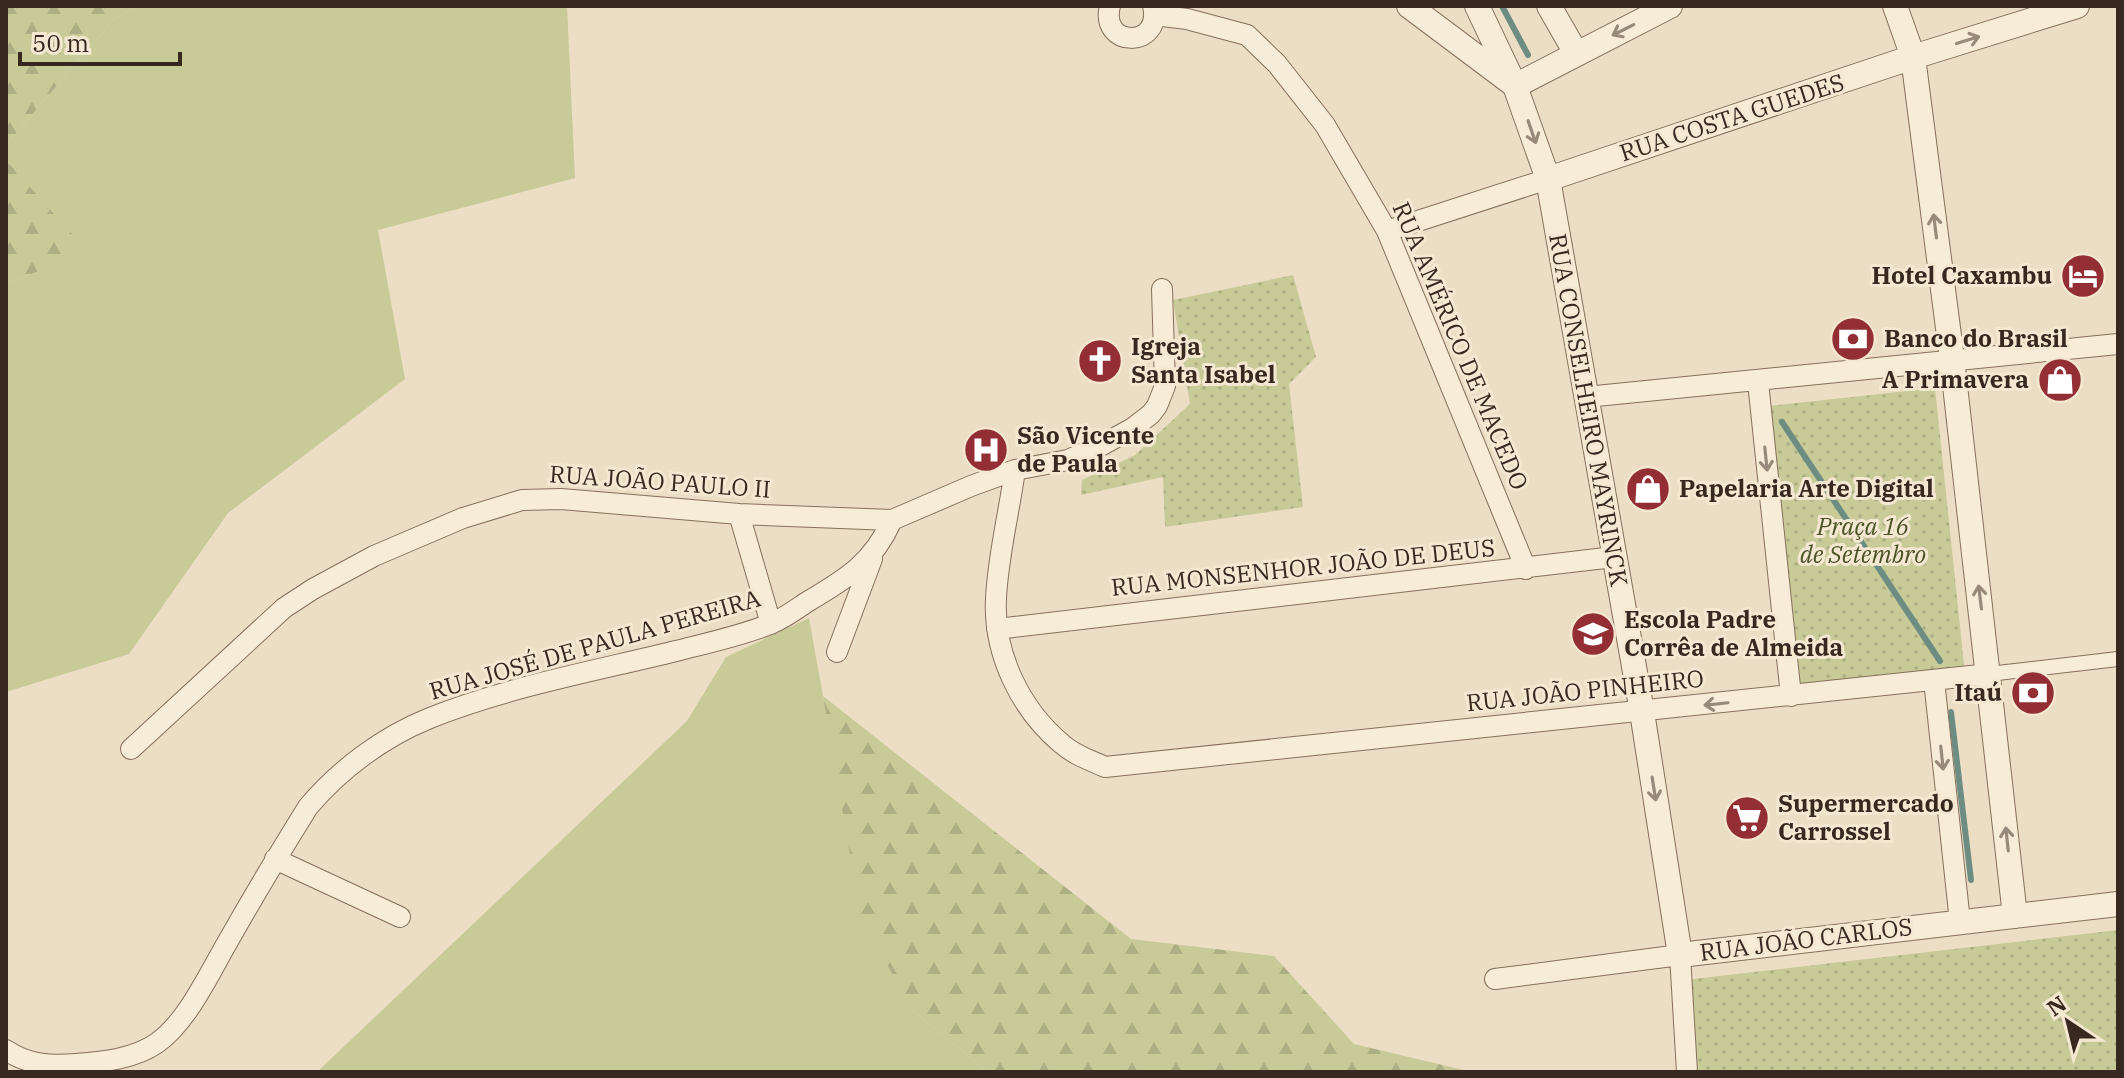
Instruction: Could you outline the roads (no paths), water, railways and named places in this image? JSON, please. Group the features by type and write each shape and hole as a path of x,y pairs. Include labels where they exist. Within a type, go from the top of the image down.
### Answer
{"street":[{"path":"1110,6 1108,20 1113,31 1134,39 1145,35 1153,26 1154,10"},
{"path":"1409,6 1515,86 1670,6"},
{"name":"RUA CONSELHEIRO MAYRINCK","path":"1477,6 1515,86 1548,179 1642,712 1680,955 1687,1072"},
{"path":"1549,6 1576,53"},
{"path":"1895,6 1913,57 1952,359 2015,916"},
{"name":"RUA COSTA GUEDES","path":"1387,231 2077,6"},
{"name":"RUA AMÉRICO DE MACEDO","path":"1154,10 1247,35 1261,47 1325,125 1387,231 1526,569"},
{"name":"RUA JOÃO PAULO II","path":"131,749 284,608 374,556 463,518 522,500 561,499 739,514 892,520 1015,470 1068,460 1102,445 1133,428 1157,406 1165,386 1162,289"},
{"path":"1586,397 2118,344"},
{"path":"1758,382 1791,696"},
{"path":"997,629 996,599 1015,470"},
{"path":"739,514 771,624"},
{"name":"RUA JOSÉ DE PAULA PEREIRA","path":"6,1050 19,1059 38,1065 64,1065 121,1058 157,1043 173,1028 200,989 308,807 357,759 428,719 481,700 771,624 849,576 875,551 892,520"},
{"path":"837,652 875,551"},
{"name":"RUA MONSENHOR JOÃO DE DEUS","path":"997,629 1614,557"},
{"name":"RUA JOÃO PINHEIRO","path":"997,629 1007,667 1033,714 1062,745 1105,767 2118,659"},
{"path":"1934,680 1960,922"},
{"path":"275,859 400,917"},
{"name":"RUA JOÃO CARLOS","path":"1495,979 2118,904"}],"waterway":[{"path":"1502,6 1528,55"},
{"path":"1782,422 1940,661"},
{"path":"1951,712 1971,880"}],"place":[{"name":"Hotel Caxambu","path":"2083,276"},
{"name":"Banco do Brasil","path":"1853,339"},
{"name":"Igreja Santa Isabel","path":"1100,361"},
{"name":"A Primavera","path":"2060,380"},
{"name":"São Vicente de Paula","path":"986,450"},
{"name":"Papelaria Arte Digital","path":"1648,489"},
{"name":"Escola Padre Corrêa de Almeida","path":"1593,634"},
{"name":"Itaú","path":"2033,693"},
{"name":"Supermercado Carrossel","path":"1747,818"}],"park label":[{"name":"Praça 16 de Setembro","path":"1863,541"}]}
